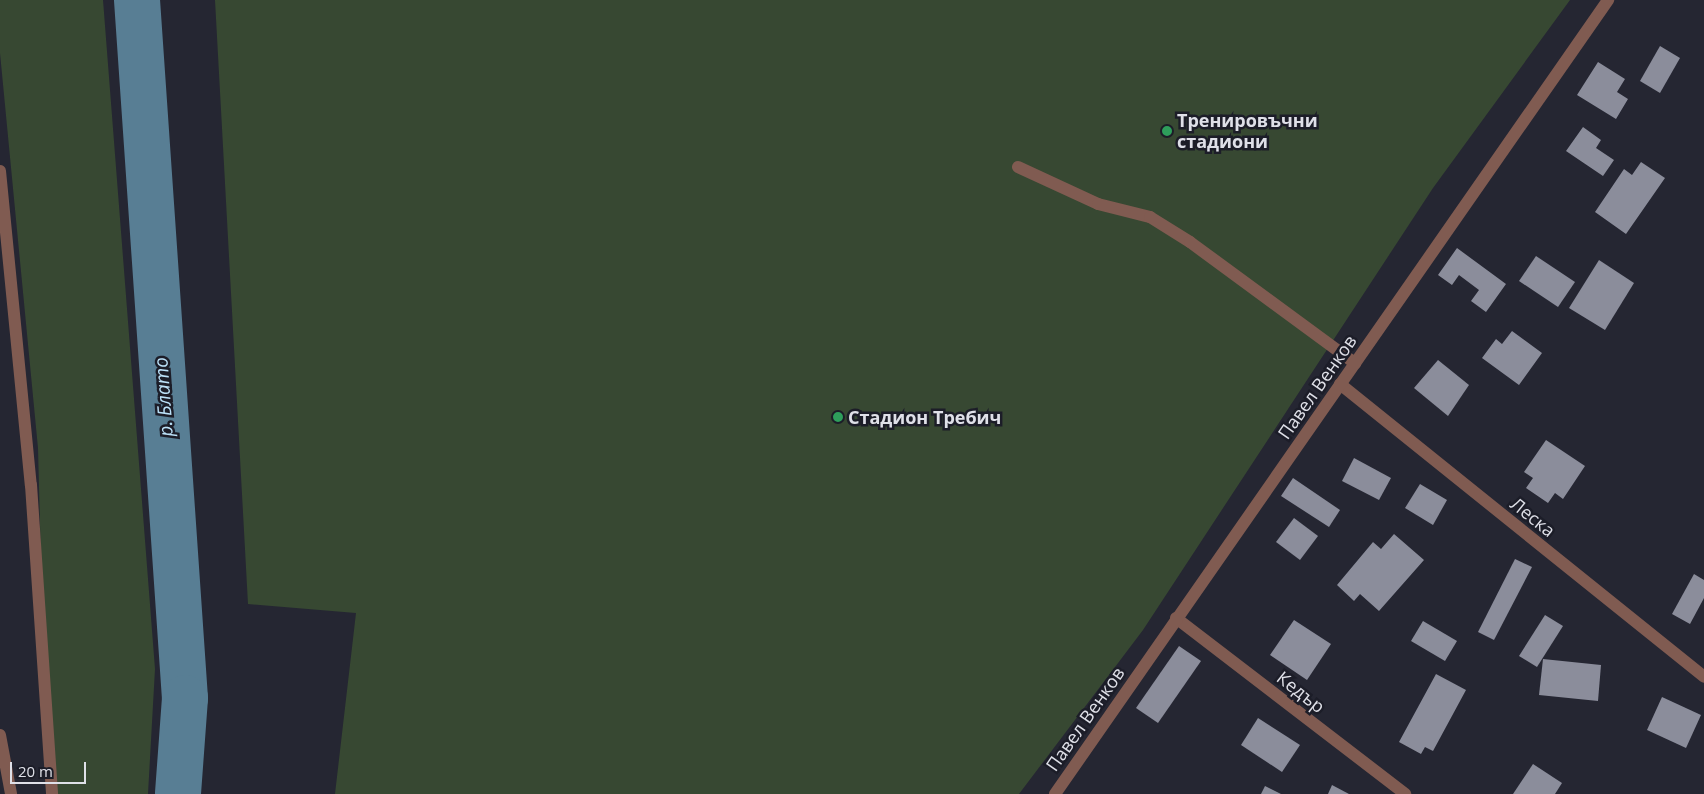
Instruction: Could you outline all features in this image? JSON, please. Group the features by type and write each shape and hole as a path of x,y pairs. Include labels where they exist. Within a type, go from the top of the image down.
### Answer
{"street":[{"name":"Павел Венков","path":"1054,794 1608,0"},
{"path":"1018,167 1098,204 1150,217 1190,242 1356,363"},
{"path":"0,171 31,485 52,794"},
{"name":"Леска","path":"1340,384 1704,677"},
{"name":"Кедър","path":"1176,618 1405,794"},
{"path":"0,736 11,794"}],"green space":[{"path":"0,0 103,0 155,669 148,794 47,794 38,448 0,53"},
{"path":"215,0 1570,0 1433,188 1143,630 1019,794 335,794 356,613 248,604"}],"building":[{"path":"1660,46 1680,58 1660,93 1640,81"},
{"path":"1598,62 1625,79 1617,92 1628,99 1616,119 1577,95"},
{"path":"1583,127 1601,140 1596,148 1614,160 1603,176 1566,151"},
{"path":"1641,162 1665,178 1626,234 1595,212 1624,169 1632,175"},
{"path":"1457,248 1506,284 1486,312 1471,301 1479,290 1459,275 1452,285 1438,275"},
{"path":"1536,256 1575,282 1558,307 1519,281"},
{"path":"1599,260 1634,283 1605,330 1569,308"},
{"path":"1512,331 1542,353 1519,385 1482,358 1496,339 1502,344"},
{"path":"1438,360 1469,385 1448,416 1414,388"},
{"path":"1546,440 1585,466 1563,499 1555,493 1548,503 1526,488 1533,478 1524,472"},
{"path":"1354,458 1391,478 1379,500 1342,481"},
{"path":"1293,478 1340,510 1329,527 1281,496"},
{"path":"1420,484 1447,500 1433,525 1405,508"},
{"path":"1294,518 1318,536 1300,560 1276,542"},
{"path":"1394,534 1424,560 1379,611 1360,594 1354,601 1337,585 1373,542 1381,549"},
{"path":"1515,559 1532,567 1494,640 1478,632"},
{"path":"1694,574 1704,580 1704,598 1690,624 1672,614"},
{"path":"1545,615 1563,626 1537,667 1519,656"},
{"path":"1294,620 1331,644 1307,680 1270,655"},
{"path":"1423,621 1457,641 1445,661 1411,641"},
{"path":"1179,646 1201,661 1158,723 1136,708"},
{"path":"1543,659 1601,665 1598,701 1539,695"},
{"path":"1436,674 1466,690 1433,751 1425,747 1421,754 1399,742"},
{"path":"1662,697 1701,715 1686,748 1647,730"},
{"path":"1258,718 1300,745 1282,772 1241,745"},
{"path":"1533,764 1562,783 1555,794 1513,794"},
{"path":"1332,785 1349,794 1328,794"},
{"path":"1265,786 1281,794 1261,794"}],"waterway":[{"name":"р. Блато","path":"137,0 185,698 178,794"}],"place":[{"name":"Тренировъчни стадиони","path":"1167,131"},
{"name":"Стадион Требич","path":"838,417"}]}
